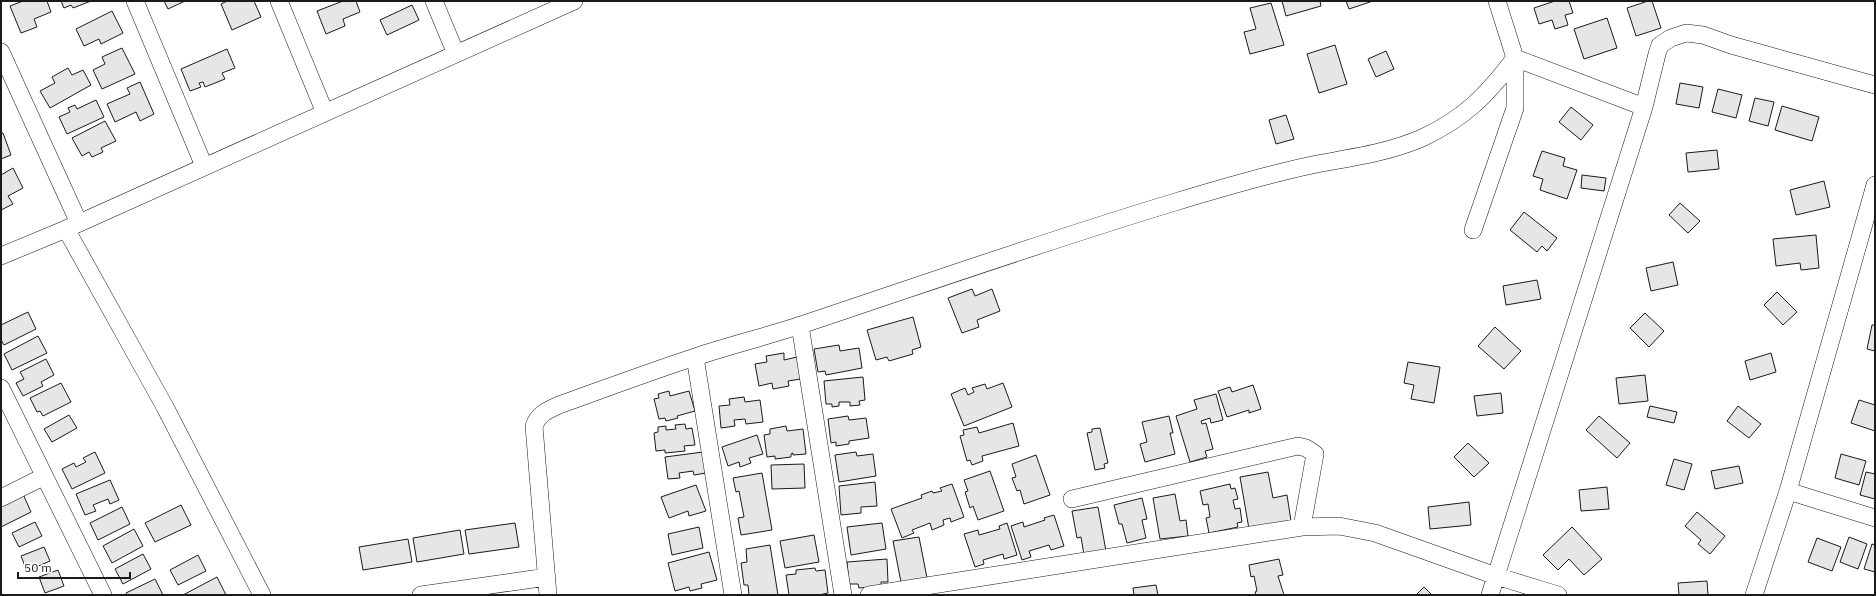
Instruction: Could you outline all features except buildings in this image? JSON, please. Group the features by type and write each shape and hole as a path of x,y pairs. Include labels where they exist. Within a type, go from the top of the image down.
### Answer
{"street":[{"path":"135,1 204,166"},
{"path":"279,1 325,113"},
{"path":"434,1 456,54"},
{"path":"1,256 73,226 325,113 377,88 574,1"},
{"path":"1473,230 1515,108 1515,58 1497,1"},
{"path":"1490,595 1644,107 1656,54 1660,45 1671,38 1686,33 1703,35 1731,45 1875,85"},
{"path":"1,52 73,226 262,595"},
{"path":"1515,58 1644,107"},
{"path":"548,595 534,426 536,419 542,413 558,405 695,357 800,325 1017,251 1216,189 1309,166 1376,152 1419,139 1449,124 1468,110 1491,89 1515,58"},
{"path":"1754,595 1788,491 1875,185"},
{"path":"800,325 843,595"},
{"path":"695,357 733,595"},
{"path":"1,388 43,477 103,595"},
{"path":"1072,499 1298,446 1306,448 1315,454 1302,527"},
{"path":"1,498 43,477"},
{"path":"1788,491 1875,518"},
{"path":"869,595 1302,527 1339,526 1359,529 1380,535 1496,576 1558,595"},
{"path":"421,595 547,577"}]}
